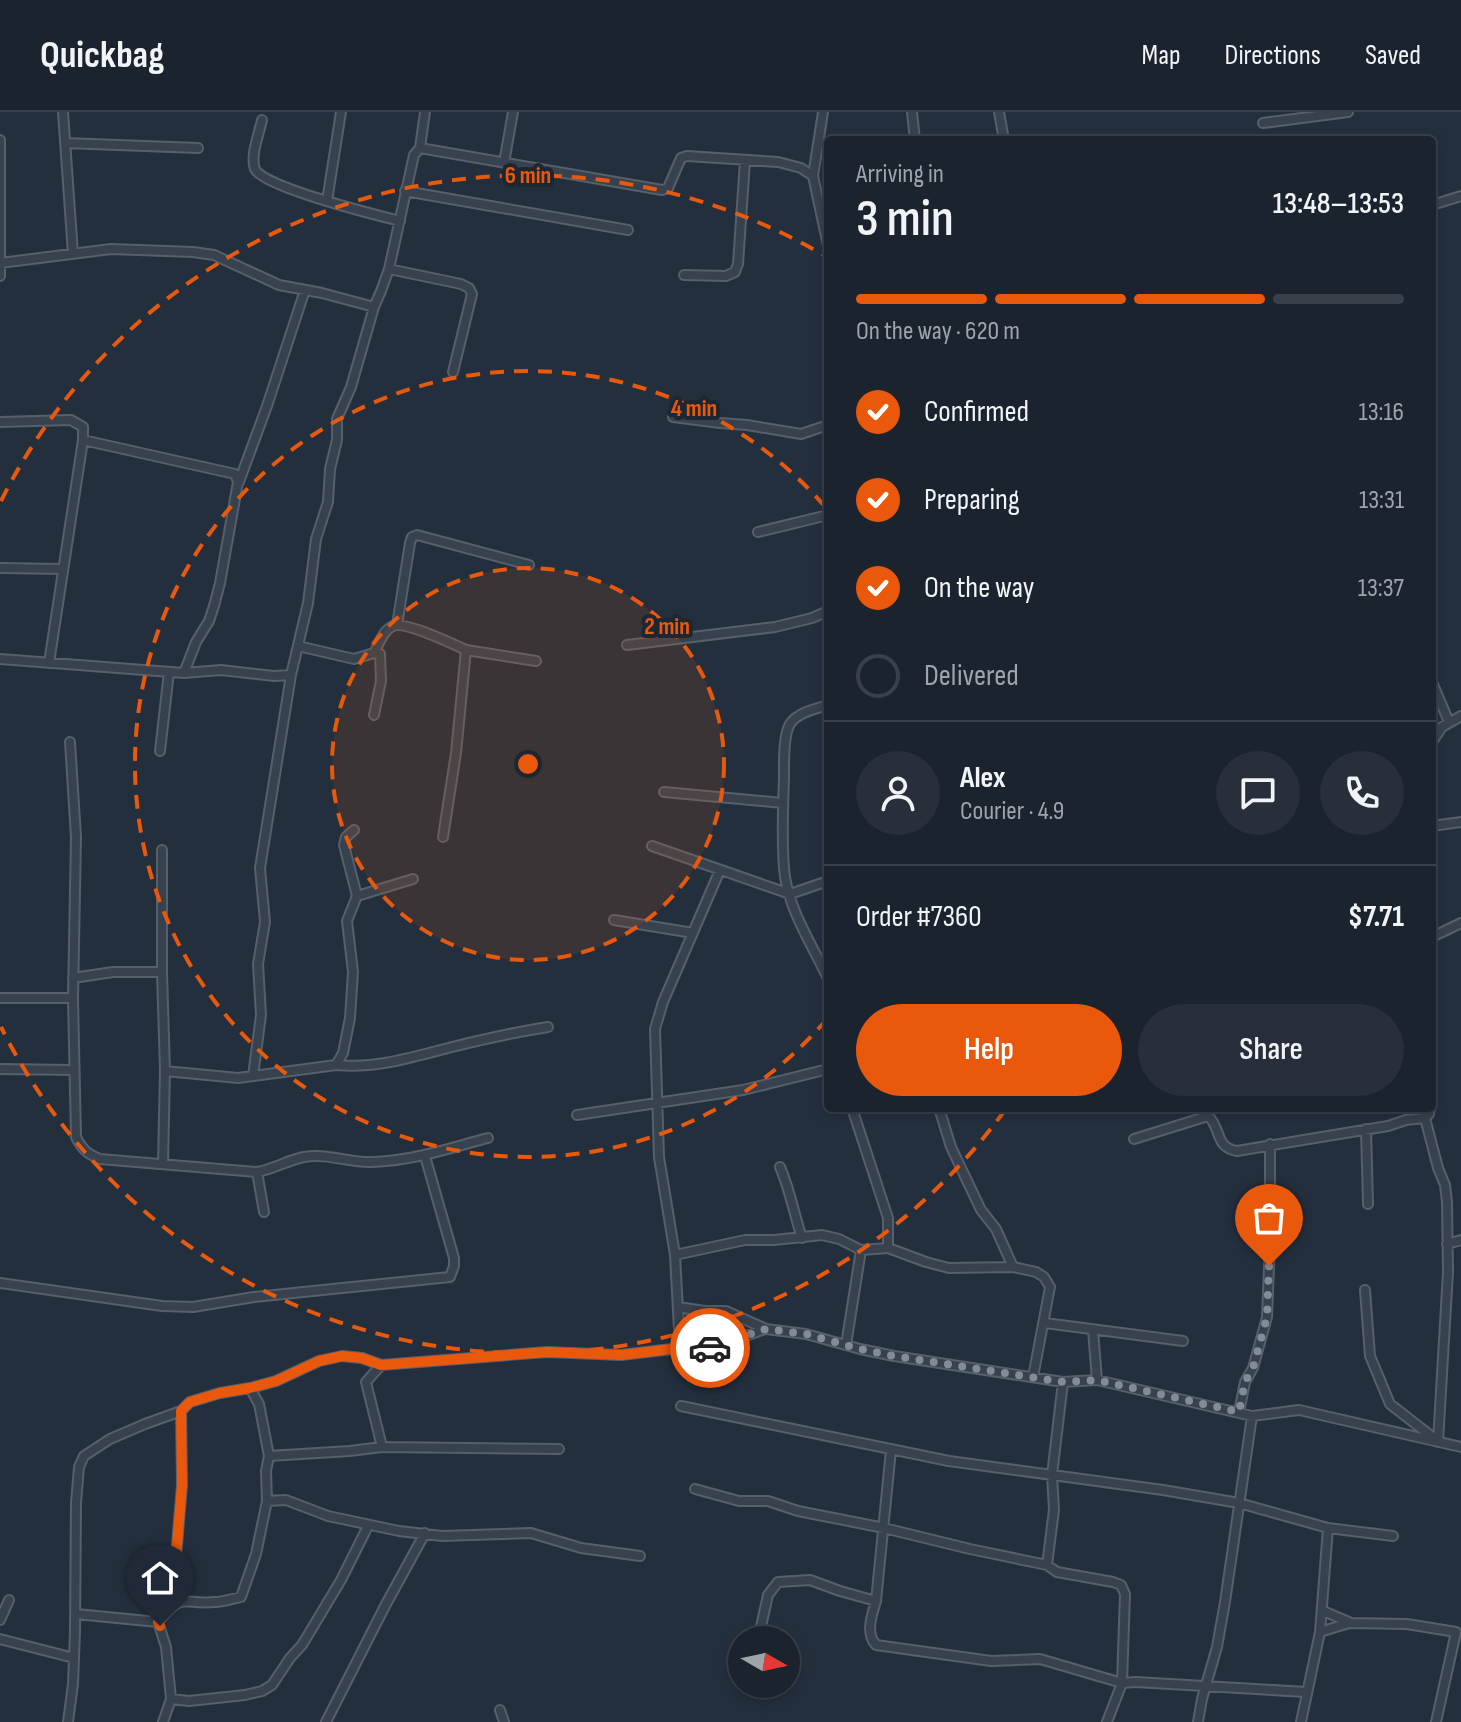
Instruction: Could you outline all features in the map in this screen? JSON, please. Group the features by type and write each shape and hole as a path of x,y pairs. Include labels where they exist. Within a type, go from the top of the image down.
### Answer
{"street":[{"path":"63,112 73,254"},
{"path":"327,201 341,112"},
{"path":"253,1076 261,1015 258,964 265,922 260,868 291,675 308,603 315,545 328,502 337,419 351,387 374,307 389,269 414,155 420,148 425,112"},
{"path":"504,163 513,112"},
{"path":"823,112 813,176 824,227"},
{"path":"912,112 915,136"},
{"path":"999,112 1003,136"},
{"path":"1263,123 1348,112"},
{"path":"262,120 253,166 259,176 327,201 400,221"},
{"path":"0,140 0,276"},
{"path":"65,143 198,148"},
{"path":"420,148 662,190 668,188 683,156 790,165 813,176"},
{"path":"684,275 726,276 735,272 745,161"},
{"path":"405,191 628,230"},
{"path":"1436,204 1461,196"},
{"path":"1,263 111,249 205,253 279,285 374,307"},
{"path":"389,269 469,288 472,294 453,372"},
{"path":"184,673 214,606 238,482 305,290"},
{"path":"673,417 801,434 824,426"},
{"path":"0,422 71,420 83,427 49,663"},
{"path":"83,440 235,474 238,482"},
{"path":"758,532 824,516"},
{"path":"397,625 412,537 417,535 529,565"},
{"path":"0,568 63,569"},
{"path":"627,645 775,627 824,613"},
{"path":"374,653 385,633 397,625 466,650 536,661"},
{"path":"298,646 354,659 380,654 381,681 374,715"},
{"path":"443,837 456,753 466,650"},
{"path":"0,659 184,673 221,670 291,675"},
{"path":"160,751 169,672"},
{"path":"1436,702 1441,726 1461,716"},
{"path":"824,706 796,716 788,726 783,803 785,878 802,931 824,970"},
{"path":"70,742 76,837 73,978 76,1137 88,1155 100,1159 257,1172 320,1156 372,1162 425,1156 488,1138"},
{"path":"664,792 783,803"},
{"path":"1436,825 1461,822"},
{"path":"336,1065 343,1053 350,1018 353,972 347,921 357,896 344,845 346,837 354,830"},
{"path":"652,846 790,894 824,882"},
{"path":"162,850 163,1164"},
{"path":"680,1348 675,1255 659,1157 655,1029 663,1002 720,870"},
{"path":"357,896 413,879"},
{"path":"614,920 693,933"},
{"path":"1436,935 1461,923"},
{"path":"73,978 113,972 162,972"},
{"path":"0,998 73,998"},
{"path":"165,1071 219,1077 253,1076 336,1065 355,1067 389,1063 548,1027"},
{"path":"0,1069 74,1070"},
{"path":"577,1115 743,1090 824,1070"},
{"path":"853,1112 888,1218 888,1248"},
{"path":"940,1112 951,1147 1013,1267"},
{"path":"1428,1112 1425,1118 1445,1185 1448,1272 1438,1442"},
{"path":"1134,1139 1208,1116 1223,1145 1237,1151 1425,1118"},
{"path":"1366,1129 1368,1204"},
{"path":"1239,1412 1245,1382 1253,1368 1267,1317 1270,1144"},
{"path":"0,1283 147,1304 193,1307 254,1297 450,1277 454,1258 425,1156"},
{"path":"780,1167 790,1189 792,1209 802,1238"},
{"path":"257,1172 264,1212"},
{"path":"675,1255 745,1240 822,1235 861,1250 888,1248 949,1268 1013,1267 1036,1272 1044,1277 1050,1287 1033,1377"},
{"path":"1447,1244 1461,1240"},
{"path":"846,1345 861,1250"},
{"path":"1365,1290 1370,1356 1390,1404 1438,1442"},
{"path":"678,1307 726,1311 766,1329 806,1334 894,1356 1063,1382 1097,1380 1252,1416 1299,1410 1461,1447"},
{"path":"1045,1323 1183,1341"},
{"path":"68,1722 76,1614 79,1467 84,1456 110,1439 181,1411 190,1402 276,1381 319,1361 342,1356 362,1358 381,1365 547,1352 621,1355 712,1347 766,1329"},
{"path":"1093,1330 1097,1380"},
{"path":"381,1365 366,1382 382,1447"},
{"path":"1047,1565 1054,1510 1052,1475 1063,1382"},
{"path":"158,1622 172,1605 189,1600 214,1602 241,1597 256,1554 267,1501 269,1456 259,1404 250,1388"},
{"path":"681,1406 949,1461 1119,1483 1239,1503 1328,1528 1393,1536"},
{"path":"172,1605 182,1485 181,1411"},
{"path":"1198,1722 1217,1647 1252,1416"},
{"path":"269,1456 382,1447 559,1449"},
{"path":"891,1450 876,1601 870,1624 870,1637 876,1645 991,1661 1040,1659 1122,1683 1306,1692"},
{"path":"695,1489 739,1501 768,1501 798,1511 1047,1565 1057,1572 1121,1585 1125,1594 1122,1683 1107,1722"},
{"path":"267,1501 286,1500 328,1516 399,1531 463,1536 531,1533 581,1548 640,1556"},
{"path":"171,1699 189,1701 245,1695 272,1685 310,1632 368,1526"},
{"path":"1301,1722 1323,1611 1328,1528"},
{"path":"326,1722 425,1533"},
{"path":"761,1626 768,1595 778,1582 810,1580 876,1601"},
{"path":"0,1620 9,1600"},
{"path":"1323,1611 1349,1623"},
{"path":"76,1614 158,1622"},
{"path":"158,1622 166,1647 171,1699 163,1722"},
{"path":"1320,1632 1349,1623 1407,1624 1456,1632 1436,1722"},
{"path":"0,1639 74,1658"},
{"path":"500,1710 504,1722"}],"way so far":[{"path":"710,1348 766,1329 806,1334 894,1356 1063,1382 1097,1380 1239,1412 1245,1382 1253,1368 1267,1317 1269,1266"}],"route":[{"path":"160,1626 158,1622 172,1605 182,1485 181,1411 190,1402 276,1381 319,1361 342,1356 362,1358 381,1365 547,1352 621,1355 710,1348"}]}
